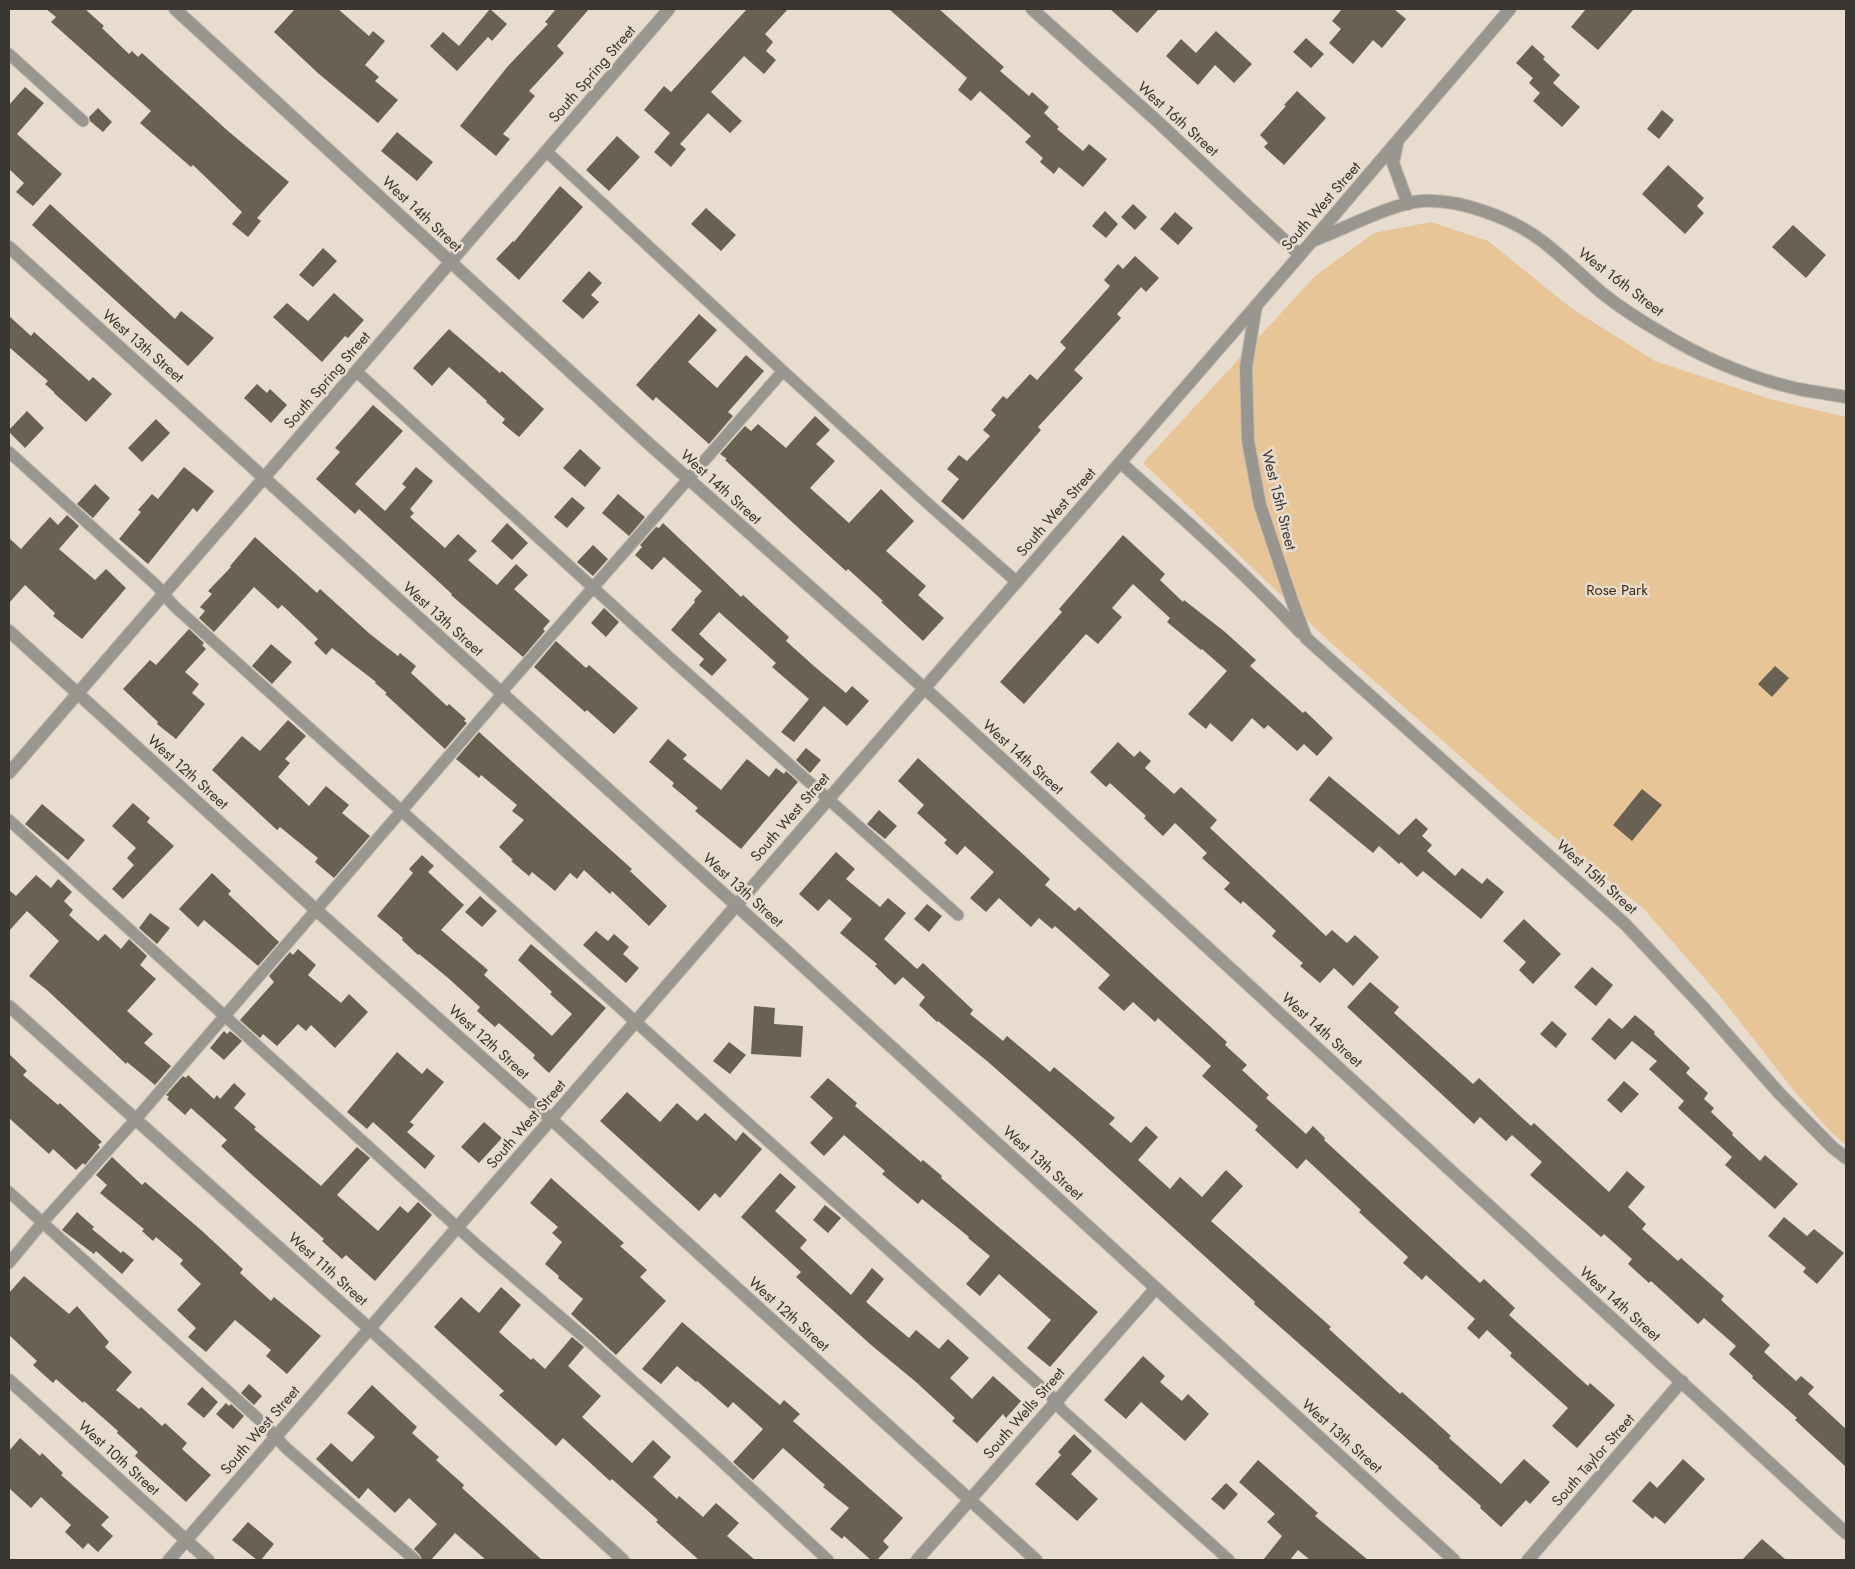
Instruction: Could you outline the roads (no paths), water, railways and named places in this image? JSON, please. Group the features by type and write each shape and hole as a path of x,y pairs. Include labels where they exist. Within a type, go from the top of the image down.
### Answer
{"street":[{"name":"West 14th Street","path":"175,9 688,478 924,689 1287,1019 1550,1263 1846,1532"},
{"name":"South Spring Street","path":"9,773 669,9"},
{"name":"West 16th Street","path":"1032,9 1172,134 1300,255"},
{"name":"South West Street","path":"169,1560 1179,394 1396,148 1510,9"},
{"path":"1396,148 1393,163 1408,204"},
{"name":"West 16th Street","path":"1312,241 1384,212 1421,201 1440,202 1488,213 1541,240 1602,292 1632,314 1693,350 1764,379 1798,389 1846,397"},
{"name":"West 13th Street","path":"9,246 736,905 1454,1560"},
{"name":"West 15th Street","path":"1256,306 1246,367 1248,441 1260,505 1287,588 1306,638"},
{"name":"West 15th Street","path":"1121,463 1243,573 1306,638 1625,924 1689,992 1779,1093 1832,1147 1846,1158"},
{"name":"West 12th Street","path":"9,630 1036,1560"},
{"name":"West 11th Street","path":"9,1006 370,1329 622,1560"},
{"name":"South Wells Street","path":"917,1560 1156,1288"},
{"name":"West 10th Street","path":"9,1380 208,1560"},
{"name":"South Taylor Street","path":"1528,1560 1682,1381"}],"lane":[{"path":"9,54 83,121"},
{"path":"546,151 783,371 1017,582"},
{"path":"356,371 958,915"},
{"path":"9,1263 42,1223 136,1119 688,478 783,371"},
{"path":"9,452 482,884 1050,1395 1056,1403 1229,1560"},
{"path":"9,820 223,1016 458,1226 479,1247 606,1357 828,1560"},
{"path":"9,1192 265,1425 275,1437 415,1560"}],"park label":[{"name":"Rose Park","path":"1617,590"}]}
